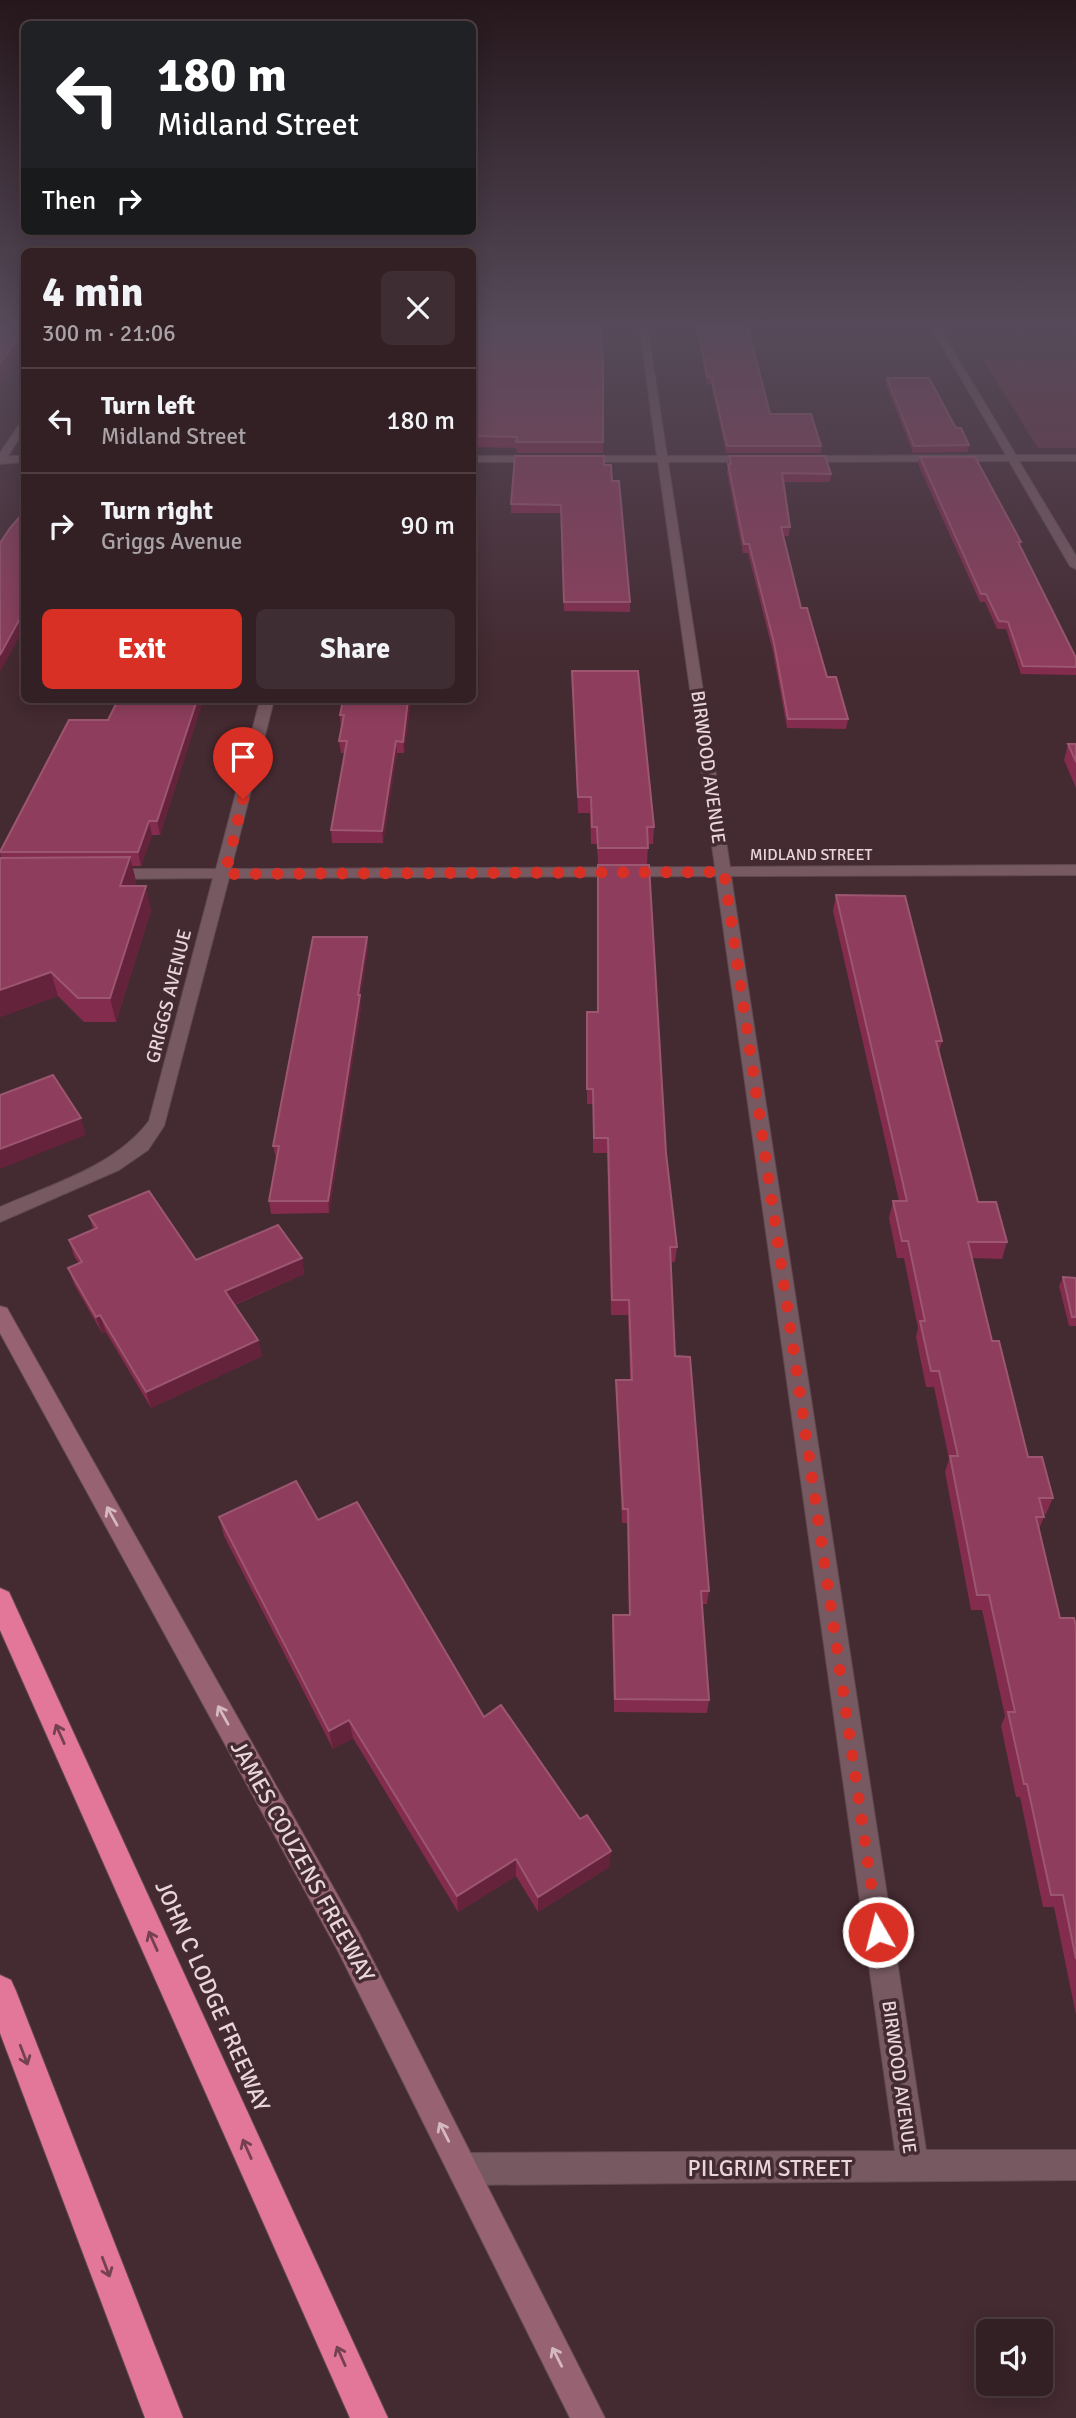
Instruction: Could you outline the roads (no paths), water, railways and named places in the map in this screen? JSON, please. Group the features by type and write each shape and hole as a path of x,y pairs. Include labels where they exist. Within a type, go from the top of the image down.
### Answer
{"highway":[{"name":"JOHN C LODGE FREEWAY","path":"0,1600 369,2418"},
{"path":"0,1991 164,2418"}],"main road":[{"name":"JAMES COUZENS FREEWAY","path":"0,1314 349,1943 588,2418"}],"street":[{"path":"0,460 15,437"},
{"name":"BIRWOOD AVENUE","path":"661,437 913,2167"},
{"path":"1000,437 1076,566"},
{"path":"566,459 762,458"},
{"path":"789,458 1076,458"},
{"path":"0,460 21,459"},
{"path":"476,459 553,459"},
{"name":"GRIGGS AVENUE","path":"0,1215 112,1166 141,1145 158,1122 215,899 225,874 266,703"},
{"name":"MIDLAND STREET","path":"97,874 1076,870"},
{"name":"PILGRIM STREET","path":"463,2169 1076,2165"}]}
